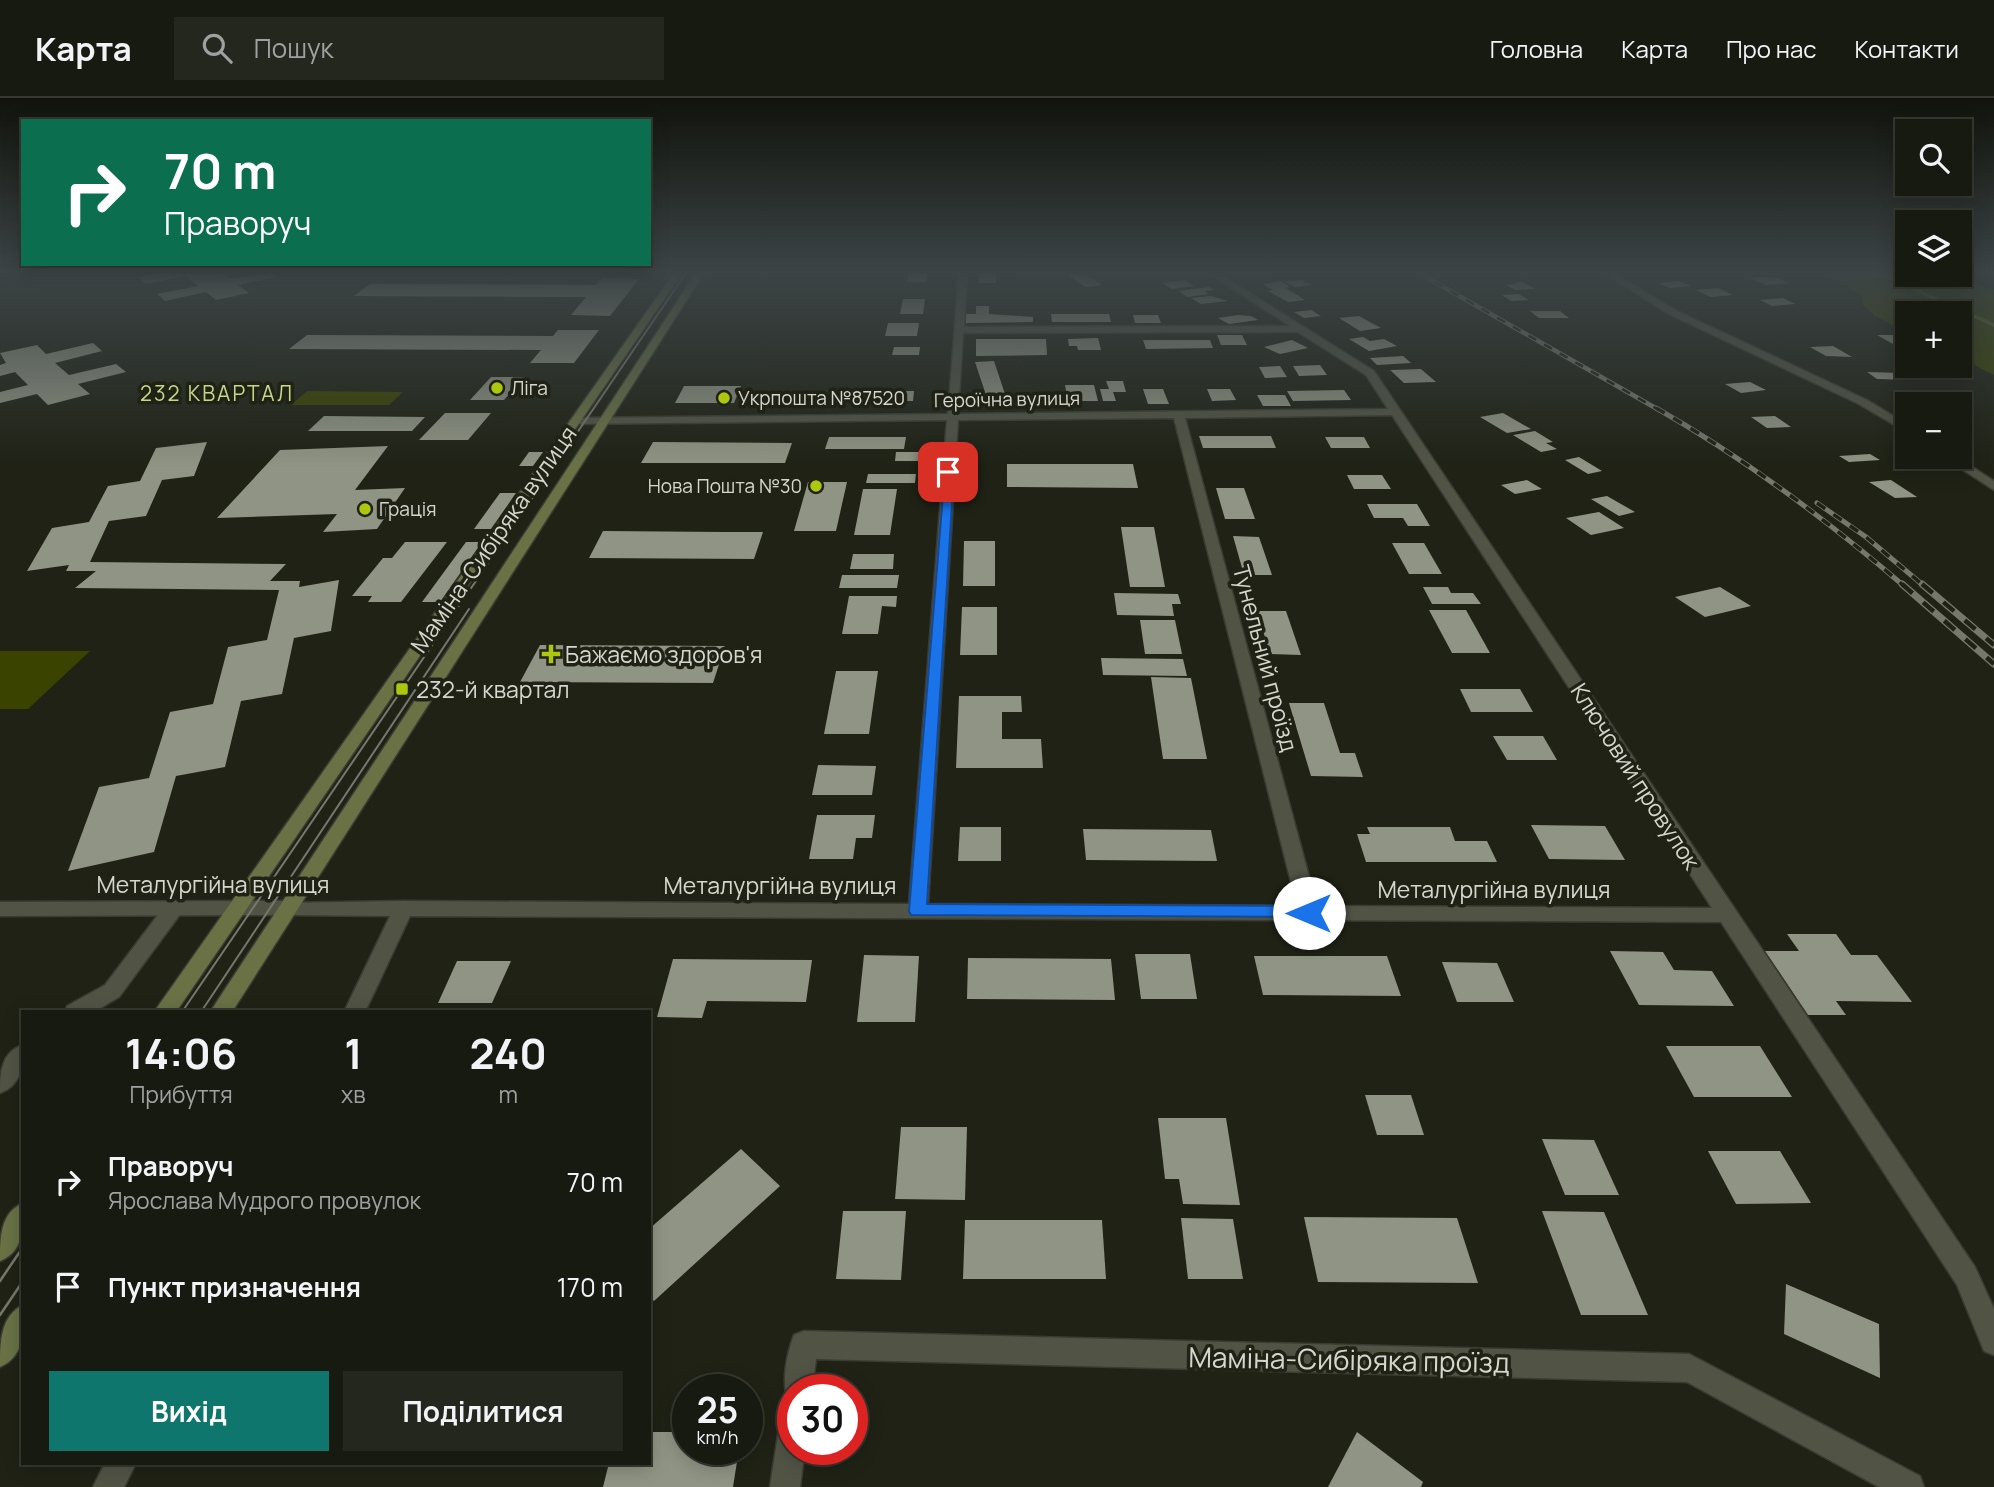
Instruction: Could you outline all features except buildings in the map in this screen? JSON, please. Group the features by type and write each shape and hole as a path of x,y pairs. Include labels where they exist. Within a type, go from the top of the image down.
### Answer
{"main road":[{"name":"Маміна-Сибіряка вулиця","path":"165,1010 633,338"},
{"name":"Маміна-Сибіряка вулиця","path":"221,1010 658,338"},
{"path":"0,1248 21,1218"},
{"path":"0,1353 21,1321"}],"street":[{"path":"918,911 958,338"},
{"name":"Ключовий провулок","path":"1314,338 1370,373 1397,412 1966,1276 1994,1341"},
{"path":"1727,338 1863,402 1895,422"},
{"name":"Героїчна вулиця","path":"575,421 1397,412"},
{"name":"Тунельний проїзд","path":"1179,415 1309,913"},
{"path":"1968,469 1994,486"},
{"path":"79,1010 112,991 174,908"},
{"path":"355,1010 404,908"},
{"name":"Металургійна вулиця","path":"0,909 404,908 1728,915"},
{"path":"0,1083 21,1057"},
{"name":"Маміна-Сибіряка проїзд","path":"800,1374 804,1345 1689,1368 1909,1487"},
{"path":"108,1487 120,1465"},
{"path":"785,1487 788,1465"}],"green space":[{"path":"1972,338 1994,338 1994,375 1972,364"},
{"path":"307,391 403,392 389,405 291,405"},
{"path":"0,651 90,651 28,709 0,709"}],"tram line":[{"path":"183,1010 642,338"},
{"path":"202,1010 469,609"},
{"path":"0,1281 21,1250"},
{"path":"0,1315 21,1284"}],"railway":[{"path":"1533,338 1659,410"},
{"path":"1656,408 1784,491 1904,586"},
{"path":"1817,503 1866,537 1924,586"},
{"path":"1902,584 1994,664"},
{"path":"1922,584 1994,645"}],"place":[{"name":"Ліга","path":"497,388"},
{"name":"Укрпошта №87520","path":"724,398"},
{"name":"Нова Пошта №30","path":"816,486"},
{"name":"Грація","path":"365,509"},
{"name":"Бажаємо здоров'я","path":"551,654"},
{"name":"232-й квартал","path":"402,689"}],"district":[{"name":"232 КВАРТАЛ","path":"217,393"}],"route":[{"path":"948,472 918,911 1309,913"}]}
